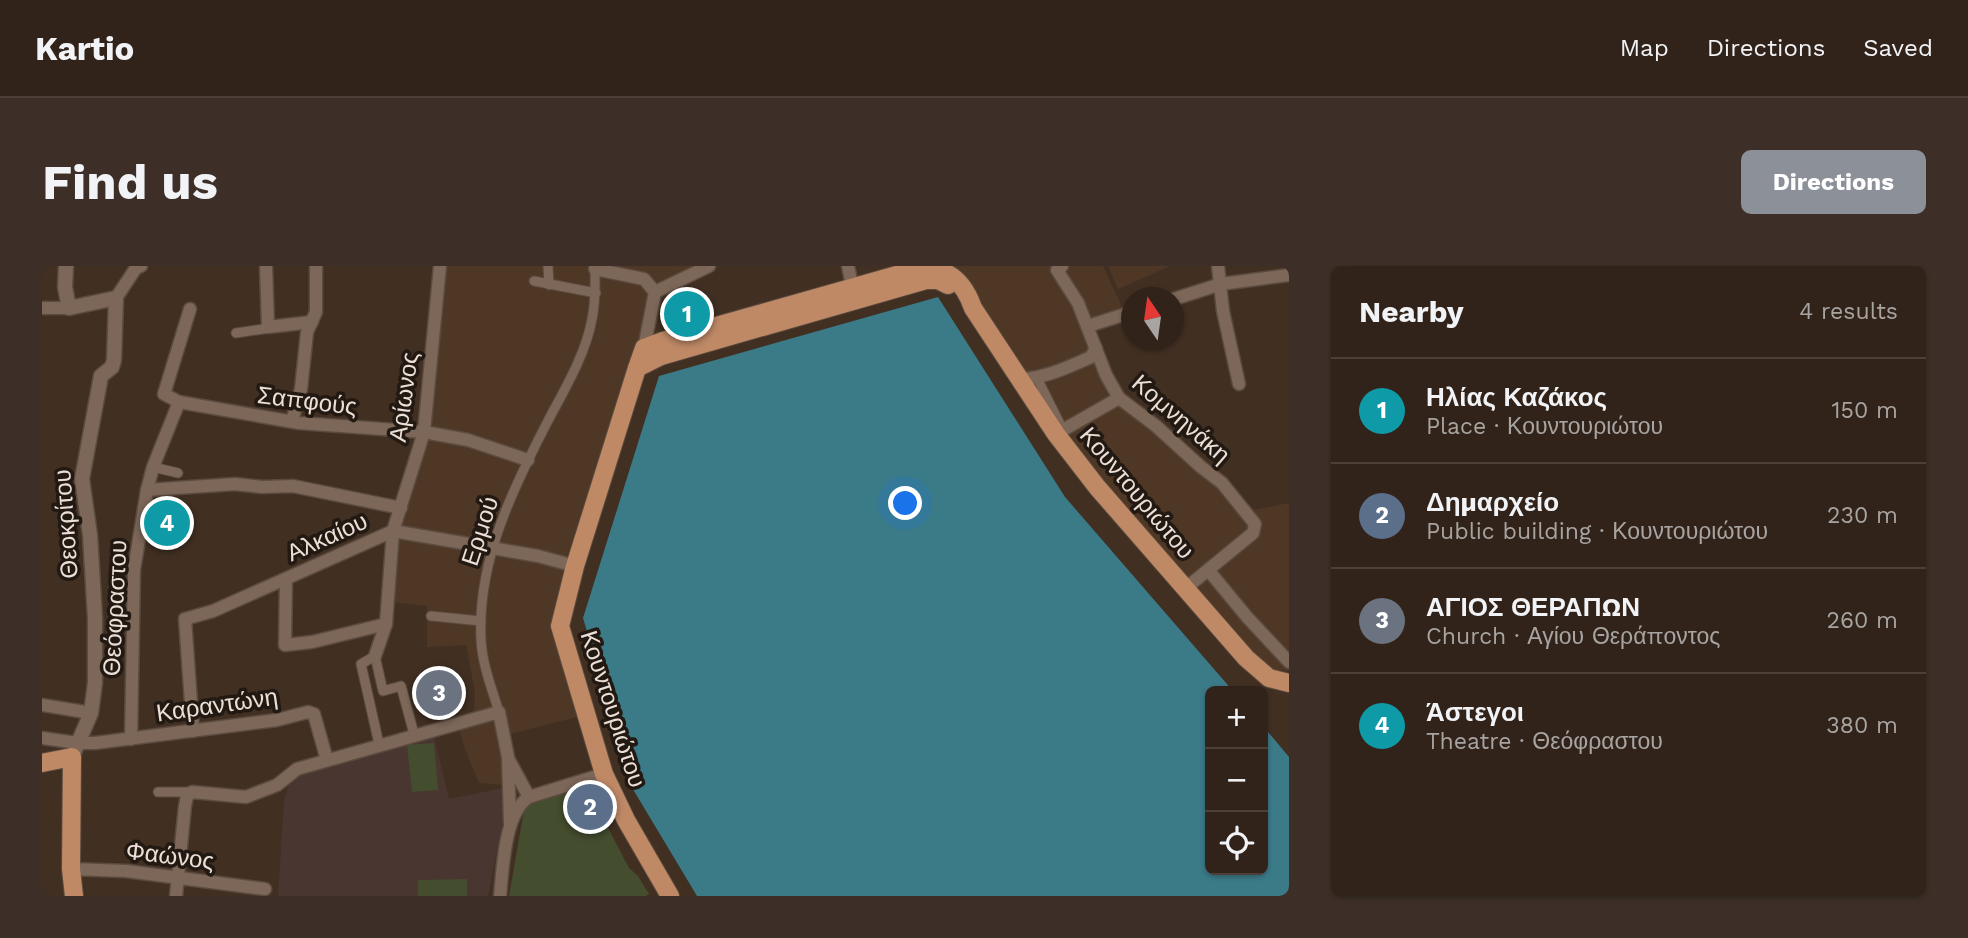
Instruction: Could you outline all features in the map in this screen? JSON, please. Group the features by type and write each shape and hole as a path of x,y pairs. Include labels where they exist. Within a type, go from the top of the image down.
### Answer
{"main road":[{"name":"Κουντουριώτου","path":"637,368 661,356 922,269 936,267 963,286 973,308 1029,379 1059,432 1097,487 1259,672 1273,680 1289,683"},
{"name":"Κουντουριώτου","path":"670,896 626,820 604,774 560,631 575,566 644,348 745,316 936,279 950,286 963,303 973,308"},
{"path":"42,763 75,750 72,894"}],"street":[{"path":"66,266 65,287 69,308"},
{"path":"266,266 266,320 270,328"},
{"path":"292,421 301,389 307,332 316,312 316,266"},
{"name":"Αρίωνος","path":"375,656 386,624 393,531 424,432 440,266"},
{"path":"548,266 549,285"},
{"path":"848,266 853,293"},
{"path":"1218,266 1223,310 1239,384"},
{"path":"42,308 69,308 116,298 138,267"},
{"path":"655,292 702,267"},
{"name":"Κομνηνάκη","path":"1058,267 1088,326 1106,375 1119,398 1156,426 1200,467 1222,482 1253,521 1255,531 1209,571"},
{"path":"595,268 645,279 655,292 644,348"},
{"name":"Ερμού","path":"500,896 510,823 508,757 499,712 482,653 481,621 491,548 528,460 565,388 586,339 596,293 595,268"},
{"path":"1184,296 1221,284 1289,275"},
{"path":"534,281 596,293"},
{"name":"Θεοκρίτου","path":"75,750 91,713 95,683 95,618 90,535 82,470 101,376 112,367 114,360 116,298"},
{"name":"Σαπφούς","path":"190,309 164,394 179,402 292,421 424,432 468,440 528,460"},
{"path":"1088,326 1121,316"},
{"path":"236,333 312,322"},
{"path":"1029,379 1091,358 1096,348"},
{"path":"1059,432 1119,398"},
{"name":"Θεόφραστου","path":"131,739 132,578 153,467 179,402"},
{"path":"153,467 178,472"},
{"path":"147,490 234,484 293,486 401,508"},
{"name":"Αλκαίου","path":"193,731 184,619 213,611 393,531 575,566"},
{"path":"1186,588 1209,571 1247,618 1289,662"},
{"path":"286,579 283,636 287,646 386,624"},
{"path":"431,616 481,621"},
{"path":"379,744 361,664 375,656 383,691 401,686 414,734"},
{"path":"42,705 91,713"},
{"name":"Καραντώνη","path":"42,738 75,750 131,739 277,720 308,712 314,714 317,720 327,760"},
{"path":"158,792 246,797 277,785 297,769 499,712"},
{"path":"508,757 529,797"},
{"path":"510,823 517,807 529,797 604,774"},
{"path":"176,896 189,794"},
{"name":"Φαώνος","path":"71,869 126,872 265,889"}],"shaded area":[{"path":"443,266 701,266 649,287 639,340 566,560 554,615 560,656 577,717 502,736 506,785 479,783 464,747 457,719 474,715 475,692 466,645 427,647 427,606 392,602 397,528 419,461"},
{"path":"950,266 1103,266 1121,305 1121,312 1091,322 1109,372 1120,390 1205,466 1229,482 1254,510 1289,503 1289,671 1265,669 1103,489"},
{"path":"1108,266 1170,266 1121,287 1118,289"},
{"path":"433,733 449,799 504,788 507,801 488,896 278,896 284,802 288,786 301,774"}],"green space":[{"path":"434,743 438,790 412,792 407,745"},
{"path":"591,786 571,796 587,830 605,822 629,868 638,876 649,894 509,896 524,810 532,802"},
{"path":"467,879 467,896 418,896 418,880"}],"water":[{"path":"938,297 1065,497 1229,686 1205,686 1205,875 1268,875 1268,732 1289,757 1289,896 697,896 634,791 583,618 659,376"}],"place":[{"name":"Ηλίας Καζάκος","path":"687,314"},
{"name":"Άστεγοι","path":"167,523"},
{"name":"ΑΓΙΟΣ ΘΕΡΑΠΩΝ","path":"439,693"},
{"name":"Δημαρχείο","path":"590,807"}]}
